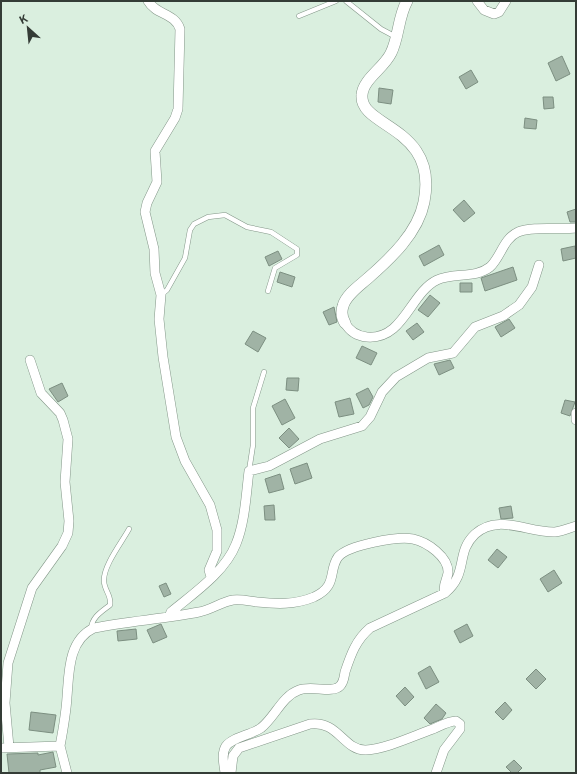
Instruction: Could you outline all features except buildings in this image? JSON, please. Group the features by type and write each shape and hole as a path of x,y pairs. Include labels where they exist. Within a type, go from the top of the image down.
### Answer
{"street":[{"path":"148,1 155,10 176,20 180,33 178,108 175,118 155,151 157,182 147,203 145,212 153,241 156,273 161,295 159,319 163,357 176,437 185,461 210,505 217,530 217,551 209,570 211,577"},
{"path":"407,1 402,11 391,53 364,88 362,101 365,108 407,139 418,153 426,173 424,202 418,220 412,230 386,262 346,299 342,311 345,323 358,336 380,336 402,322 431,284 446,277 478,273 484,270 495,261 509,239 519,232 526,230 576,228"},
{"path":"477,1 484,10 494,14 500,12 506,1"},
{"path":"169,617 171,612 211,577 228,559 236,545 240,531 249,471 269,466 320,439 362,426 370,417 382,392 396,377 428,358 453,353 475,328 503,316 519,305 532,287 539,265"},
{"path":"30,360 41,393 60,413 68,439 65,482 69,521 68,533 62,546 32,588 8,662 5,703 5,747 60,746"},
{"path":"576,413 576,420"},
{"path":"225,773 223,753 230,742 261,727 270,720 285,700 297,690 312,687 332,690 337,688 344,680 351,652 363,634 382,622 445,593 456,582 460,575 462,556 468,542 482,529 500,524 556,532 576,526"},
{"path":"67,773 60,746 71,660 78,640 91,629 115,624 202,612 232,600 284,604 307,599 316,596 328,585 332,578 336,561 344,552 349,549 401,538 420,541 429,546 442,557 447,568 443,588 445,593"},
{"path":"231,773 234,756 239,748 310,724 329,726 354,747 364,750 401,740 456,721 460,724 460,729 444,750 436,773"}],"lane":[{"path":"299,16 336,1"},
{"path":"346,1 376,26 396,37"},
{"path":"161,295 167,290 185,258 187,236 192,227 208,217 220,215 229,217 254,229 265,230 277,234 297,249 297,255 275,268 268,291"},
{"path":"249,471 253,445 253,408 264,372"},
{"path":"91,629 92,623 96,616 110,605 110,599 104,585 104,575 108,565 129,529"}]}
